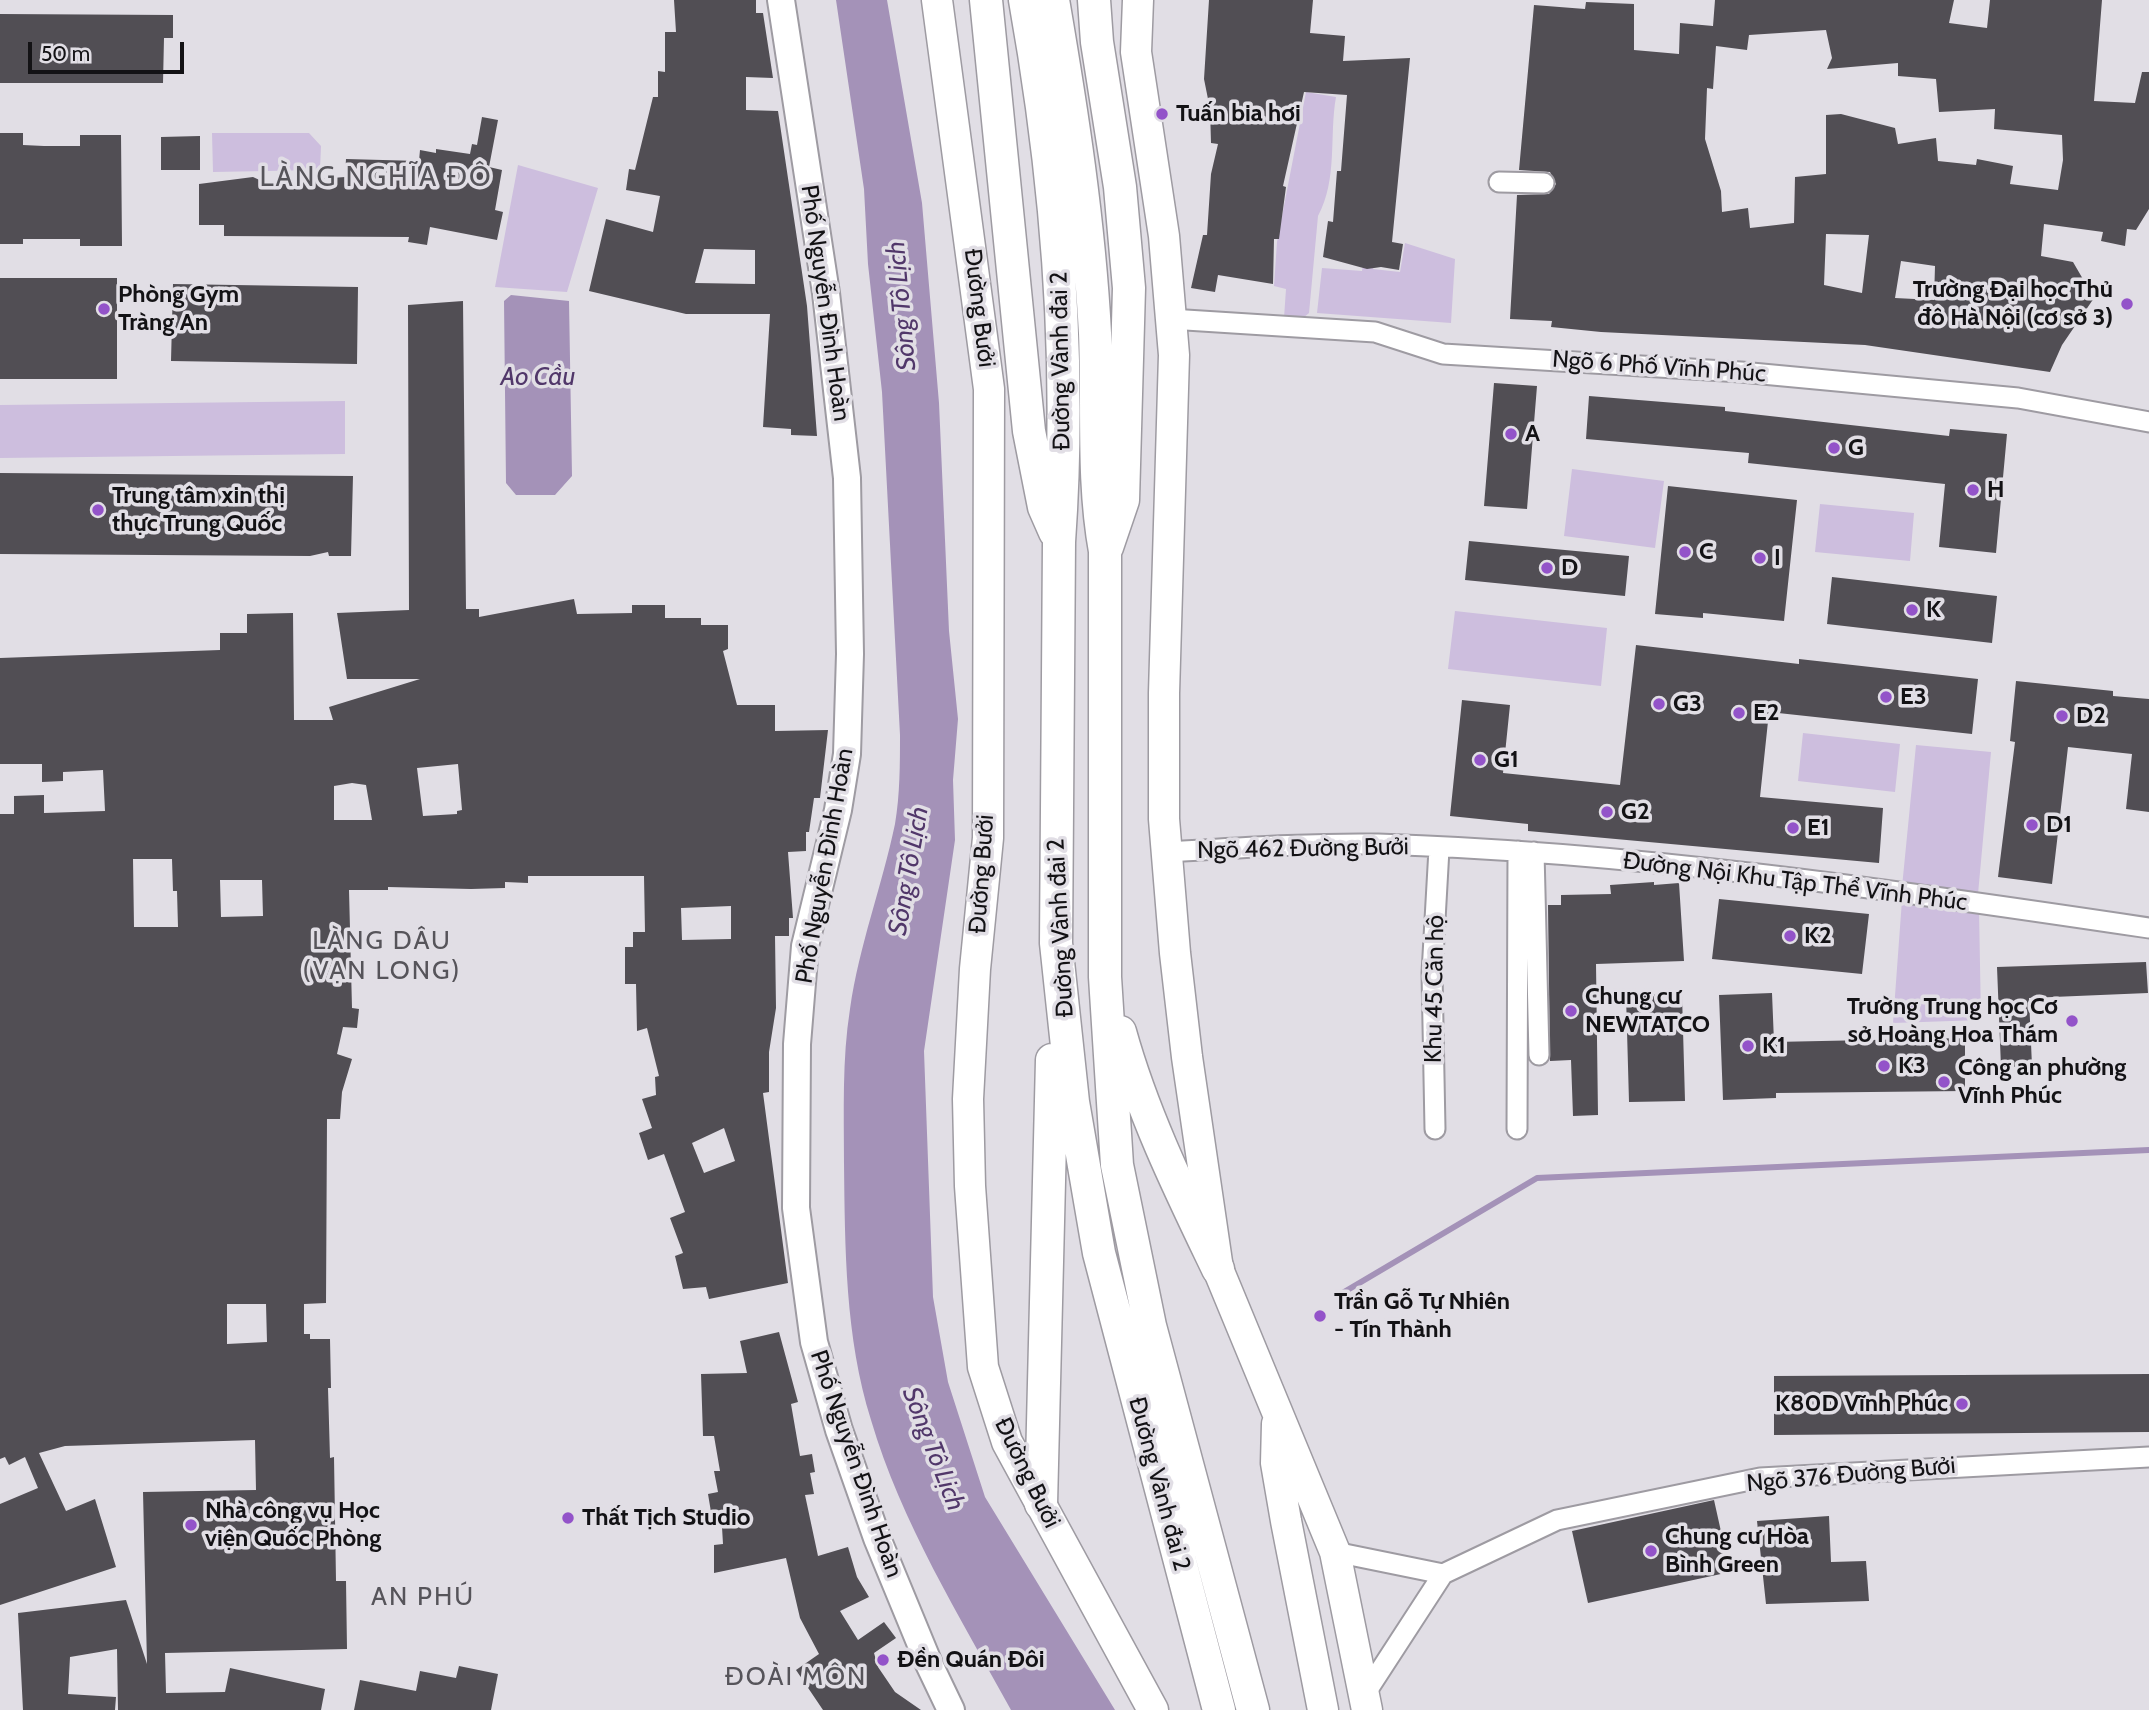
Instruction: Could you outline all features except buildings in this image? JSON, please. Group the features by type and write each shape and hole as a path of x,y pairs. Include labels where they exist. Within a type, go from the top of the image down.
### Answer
{"highway":[{"path":"986,0 1029,431 1044,507 1059,542"},
{"path":"1025,0 1060,128"},
{"path":"1053,0 1060,128"},
{"path":"1094,0 1097,42 1120,187 1129,288 1123,500 1105,551"},
{"name":"Đường Vành đai 2","path":"1060,128 1064,478 1059,542 1056,943 1073,1102 1099,1253 1219,1710"},
{"name":"Đường Vành đai 2","path":"1060,128 1090,266 1098,513 1105,551 1105,977 1112,1115 1127,1214 1150,1326 1253,1710"},
{"path":"1041,1504 1056,943"},
{"path":"1105,977 1144,1107 1168,1166 1218,1269"}],"main road":[{"name":"Phố Nguyễn Đình Hoàn","path":"781,0 826,293 847,478 850,640 847,754 838,810 805,946 797,1044 799,1234 814,1342 839,1430 877,1538 951,1710"},
{"name":"Đường Bưởi","path":"937,0 989,389 988,838 975,969 968,1099 983,1367 1007,1442 1153,1710"},
{"path":"1138,0 1136,52 1164,236 1174,355 1164,693 1166,852 1187,1057 1218,1269 1335,1552 1366,1702"},
{"path":"1278,1410 1278,1475 1324,1710"}],"street":[{"path":"1499,182 1544,183"},
{"name":"Ngõ 6 Phố Vĩnh Phúc","path":"1170,319 1375,332 1443,354 1727,371 2018,398 2149,422"},
{"name":"Ngõ 462 Đường Bưởi","path":"1166,852 1333,844 1439,849"},
{"name":"Đường Nội Khu Tập Thể Vĩnh Phúc","path":"1439,849 1526,852 1934,898 2149,928"},
{"name":"Khu 45 Căn hộ","path":"1435,1129 1432,973 1439,849"},
{"path":"1526,852 1539,1055"},
{"path":"1517,1129 1526,852"},
{"name":"Ngõ 376 Đường Bưởi","path":"1443,1574 1558,1520 1760,1478 2149,1457"},
{"path":"1335,1552 1443,1574 1366,1702"}],"shaded area":[{"path":"1306,92 1336,97 1331,172 1318,216 1309,313 1303,318 1284,318 1286,289 1274,286 1277,242"},
{"path":"212,133 309,133 321,146 320,170 213,172"},
{"path":"518,165 598,188 567,292 495,287"},
{"path":"1405,243 1455,259 1451,323 1317,313 1322,268 1362,271 1365,252 1378,254 1373,269 1400,272"},
{"path":"345,401 345,454 0,458 0,405"},
{"path":"1572,469 1664,481 1655,548 1564,536"},
{"path":"1820,504 1914,513 1910,561 1815,552"},
{"path":"1455,611 1607,628 1601,686 1448,669"},
{"path":"1803,733 1900,744 1895,792 1798,781"},
{"path":"1916,745 1991,752 1978,894 1902,887"},
{"path":"1902,900 1979,910 1981,1020 1893,1023"}],"water":[{"name":"Sông Tô Lịch","path":"836,0 887,0 922,203 939,403 949,631 958,719 953,780 955,840 924,1051 933,1297 948,1382 985,1497 1115,1710 1011,1710 933,1568 898,1495 871,1420 856,1357 848,1292 845,1227 846,1047 859,962 895,824 899,791 900,735 882,392 868,264 864,189"},
{"name":"Ao Cầu","path":"511,295 569,301 572,476 555,495 516,495 506,483 504,301"}],"waterway":[{"path":"1339,1295 1537,1178 2149,1150"}],"place":[{"name":"Tuấn bia hơi","path":"1162,114"},
{"name":"Trường Đại học Thủ đô Hà Nội (cơ sở 3)","path":"2127,304"},
{"name":"Phòng Gym Tràng An","path":"104,309"},
{"name":"A","path":"1511,434"},
{"name":"G","path":"1834,448"},
{"name":"H","path":"1973,490"},
{"name":"Trung tâm xin thị thực Trung Quốc","path":"98,510"},
{"name":"C","path":"1685,552"},
{"name":"I","path":"1760,558"},
{"name":"D","path":"1547,568"},
{"name":"K","path":"1912,610"},
{"name":"E3","path":"1886,697"},
{"name":"G3","path":"1659,704"},
{"name":"E2","path":"1739,713"},
{"name":"D2","path":"2062,716"},
{"name":"G1","path":"1480,760"},
{"name":"G2","path":"1607,812"},
{"name":"D1","path":"2032,825"},
{"name":"E1","path":"1793,828"},
{"name":"K2","path":"1790,936"},
{"name":"Chung cư NEWTATCO","path":"1571,1011"},
{"name":"Trường Trung học Cơ sở Hoàng Hoa Thám","path":"2072,1021"},
{"name":"K1","path":"1748,1046"},
{"name":"K3","path":"1884,1066"},
{"name":"Công an phường Vĩnh Phúc","path":"1944,1082"},
{"name":"Trần Gỗ Tự Nhiên - Tín Thành","path":"1320,1316"},
{"name":"K80D Vĩnh Phúc","path":"1962,1404"},
{"name":"Thất Tịch Studio","path":"568,1518"},
{"name":"Nhà công vụ Học viện Quốc Phòng","path":"191,1525"},
{"name":"Chung cư Hòa Bình Green","path":"1651,1551"},
{"name":"Đền Quán Đôi","path":"883,1660"}],"district":[{"name":"LÀNG NGHĨA ĐÔ","path":"376,178"},
{"name":"LÀNG DÂU (VẠN LONG)","path":"382,956"},
{"name":"AN PHÚ","path":"423,1597"},
{"name":"ĐOÀI MÔN","path":"796,1677"}]}
